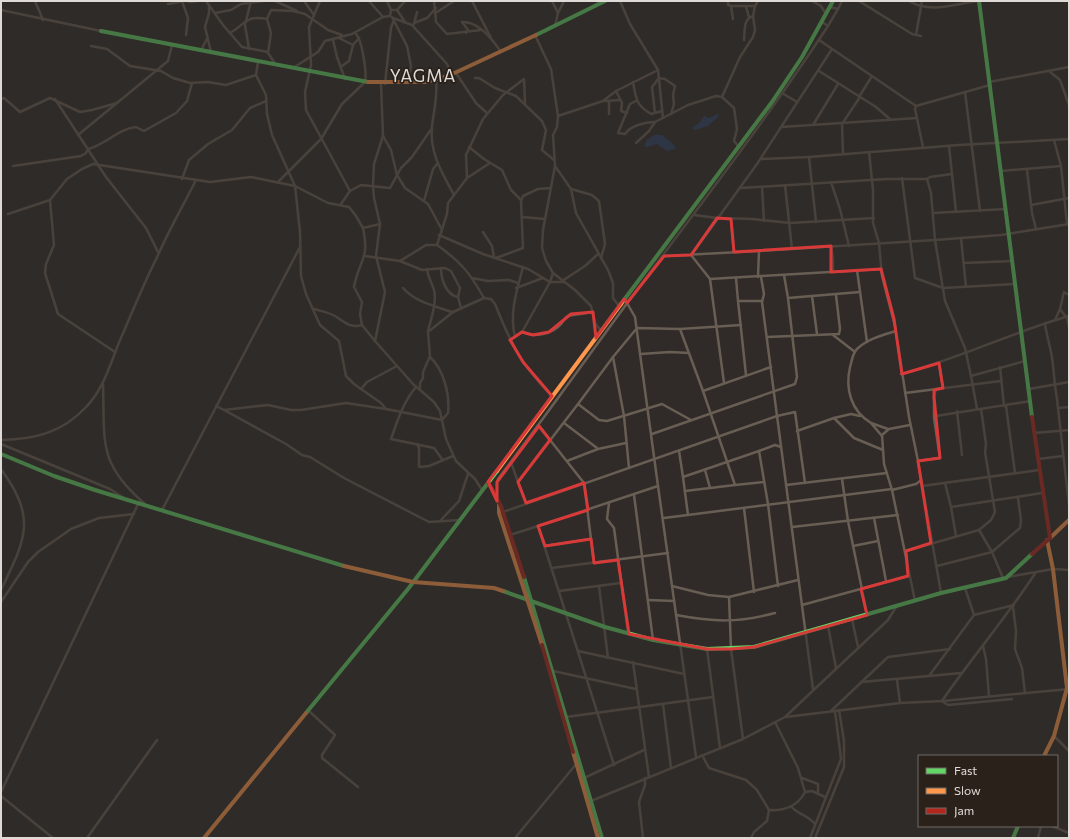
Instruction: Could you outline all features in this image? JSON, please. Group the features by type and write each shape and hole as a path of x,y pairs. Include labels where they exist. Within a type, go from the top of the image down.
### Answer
{"street":[{"path":"35,1 43,20"},
{"path":"184,1 188,18 186,35"},
{"path":"168,4 184,1 198,1"},
{"path":"206,1 242,47 268,52"},
{"path":"249,48 245,34 245,22 250,1"},
{"path":"215,13 231,10 241,4 249,5 263,1"},
{"path":"275,1 298,12"},
{"path":"304,1 313,16 328,30 342,35 355,33 383,17 391,17 413,24 447,64 449,69 448,76"},
{"path":"320,1 309,27 311,73 306,92 306,110 350,191"},
{"path":"369,1 383,17"},
{"path":"388,1 393,22 402,34 407,46 411,66 408,84"},
{"path":"397,10 404,1"},
{"path":"434,1 437,24 447,34 466,33 481,30"},
{"path":"436,12 454,1"},
{"path":"472,1 492,39 501,52"},
{"path":"552,1 558,13"},
{"path":"555,26 558,13 564,1"},
{"path":"1,10 43,20 293,68 311,73 365,82 408,84 448,76 605,1"},
{"path":"620,1 630,24 658,70 663,118"},
{"path":"728,1 728,5 731,6 733,19"},
{"path":"722,97 740,57 753,37 755,30 753,16 755,6 758,1"},
{"path":"812,1 821,6 826,14"},
{"path":"602,838 584,778 577,762 553,671 498,507 497,482 539,426 626,301 792,72 833,1"},
{"path":"204,838 413,582 619,306 626,301 664,256 819,40 842,1"},
{"path":"909,1 921,7 930,8 954,3 978,1 998,143 1031,401 1038,470 1049,539 1068,688 1068,695 1054,736 1044,755"},
{"path":"916,35 922,1"},
{"path":"861,2 916,35 921,36"},
{"path":"209,6 209,13 205,28 211,52"},
{"path":"731,6 755,6"},
{"path":"830,6 838,10"},
{"path":"746,7 749,18"},
{"path":"413,24 427,18 436,8"},
{"path":"276,65 268,52 272,33 267,19 271,10 298,12 313,16"},
{"path":"391,10 397,10"},
{"path":"397,10 406,22"},
{"path":"413,24 417,12"},
{"path":"744,40 745,25 749,18 753,16"},
{"path":"230,33 245,22 256,17 267,19"},
{"path":"375,341 386,292 376,256 380,224 374,198 374,164 383,136 383,84 393,22"},
{"path":"466,33 468,30 462,22 469,22 492,39"},
{"path":"822,22 828,26"},
{"path":"277,182 321,139 342,104 365,82 366,72 359,38 355,33"},
{"path":"293,68 321,49 325,41 340,38 342,35"},
{"path":"535,35 552,69 558,116 557,127 553,136 555,166 545,219 542,248 546,261 553,273 582,296 593,312 595,323 601,331"},
{"path":"340,38 353,45"},
{"path":"342,66 349,61 353,45 359,38"},
{"path":"200,51 207,39"},
{"path":"333,40 337,58 342,66 345,79"},
{"path":"819,40 916,106"},
{"path":"78,135 168,61 172,45"},
{"path":"92,46 107,49 130,66 165,72 173,78 192,83 208,82 226,85 256,75"},
{"path":"691,255 761,159 832,49"},
{"path":"258,62 256,75 264,90 267,114 272,135 295,186 301,276 306,294 320,325 340,342 346,376 354,384 381,403 386,409"},
{"path":"916,106 990,84 1069,67"},
{"path":"558,116 603,101 616,92 658,70"},
{"path":"819,71 876,107 891,120"},
{"path":"1048,71 1058,78 1068,96 1069,105"},
{"path":"456,72 476,103 487,114"},
{"path":"843,154 842,124 872,76"},
{"path":"475,78 479,78 495,88 508,92 525,103 544,124 546,130 542,150 555,161"},
{"path":"655,113 652,87 658,78"},
{"path":"658,78 665,79 676,86 673,95 674,104 671,114"},
{"path":"436,79 432,128 434,156 454,195"},
{"path":"467,178 466,155 487,114 499,98 524,79 525,103"},
{"path":"634,82 636,101 650,114 662,111"},
{"path":"13,166 81,156 86,154 88,149 96,147 108,139 133,127 138,127 144,132 174,115 187,101 192,83"},
{"path":"812,125 838,84"},
{"path":"616,92 621,100 621,111 627,113"},
{"path":"965,92 973,145 980,211"},
{"path":"782,93 797,102"},
{"path":"636,101 630,104 618,133 625,134 628,130 636,126 655,122 688,105 714,96 722,97 733,106 735,111 737,129 734,141 738,146"},
{"path":"1,99 4,98 20,112 50,98 55,99 80,112 119,102"},
{"path":"55,99 131,211 146,228 159,253"},
{"path":"603,101 609,102 621,100"},
{"path":"182,179 189,160 208,144 232,130 250,108 266,101"},
{"path":"609,102 610,114"},
{"path":"916,106 915,109 923,148"},
{"path":"781,127 917,118"},
{"path":"636,143 649,131 655,122"},
{"path":"341,204 350,191 361,185 389,189 397,175 432,128"},
{"path":"383,136 391,150 397,175 405,188 424,200 432,208 441,228"},
{"path":"761,159 1069,139"},
{"path":"664,256 936,240 1009,234 1068,224 1061,166 1054,140"},
{"path":"949,146 956,212"},
{"path":"469,147 502,170 511,190 521,201"},
{"path":"869,152 874,226 879,243 881,269 896,330 901,374 941,594"},
{"path":"809,156 816,222"},
{"path":"424,200 433,169 438,163"},
{"path":"437,245 441,228 447,214 448,203 467,178 490,163"},
{"path":"8,214 50,200 72,176 89,165 99,164 182,179 196,179 216,183 251,176 295,186 328,203 341,204 353,211 366,239 365,256 354,287 362,302 360,314 362,325 416,387 434,402 440,411 446,440 453,456 459,465 483,490"},
{"path":"555,166 571,189 576,213 613,283 613,298 619,306"},
{"path":"1001,171 1061,166"},
{"path":"1027,170 1032,214 1036,229"},
{"path":"741,188 902,178 927,179 930,177 952,174"},
{"path":"902,178 914,277 943,288 1015,284"},
{"path":"1,440 25,440 39,436 67,424 86,407 103,382 159,253 196,179"},
{"path":"927,179 946,306 967,352 977,409"},
{"path":"831,182 843,220 849,246"},
{"path":"785,185 792,249"},
{"path":"762,187 764,221"},
{"path":"495,258 523,248 521,201 523,196 530,191 542,188 551,188"},
{"path":"571,189 592,195 599,201 605,244 601,258"},
{"path":"1031,205 1069,198"},
{"path":"50,200 54,245 46,264 45,273 58,314 70,320 75,326 86,331 115,352"},
{"path":"933,213 1006,209"},
{"path":"694,215 790,223 874,218"},
{"path":"522,217 545,219"},
{"path":"731,219 734,252"},
{"path":"362,228 380,224"},
{"path":"483,232 492,246 495,258"},
{"path":"439,235 495,258 523,267 550,282 563,281 585,266 598,254"},
{"path":"961,238 966,287"},
{"path":"400,261 426,245 437,245 460,262 484,298 491,300 495,304 510,340 523,362 552,396"},
{"path":"162,510 300,246"},
{"path":"831,246 833,272"},
{"path":"759,251 760,277 764,294 762,301 775,390 781,447 813,690"},
{"path":"691,255 710,279 724,383"},
{"path":"365,256 376,256 400,261 422,270 441,268 451,271 460,288 458,297 461,308"},
{"path":"964,263 1012,261"},
{"path":"515,337 512,318 516,288 523,267"},
{"path":"441,268 447,290 452,295 458,297"},
{"path":"427,269 430,282 434,290 433,316 428,332 430,357 441,374 448,399 448,413 442,420"},
{"path":"710,279 881,269"},
{"path":"857,270 867,342"},
{"path":"510,340 522,332 550,282 553,273"},
{"path":"652,434 793,385 796,382 788,298 784,275"},
{"path":"471,278 509,280 518,283"},
{"path":"516,288 543,278"},
{"path":"736,278 746,375"},
{"path":"403,288 418,300 453,312"},
{"path":"788,298 860,292"},
{"path":"1054,320 1060,309 1064,292 1069,295"},
{"path":"767,337 839,334 840,330 836,295"},
{"path":"812,296 817,334"},
{"path":"428,332 453,312 461,308 469,307 484,298"},
{"path":"738,300 762,301"},
{"path":"626,301 634,312 641,354 649,407 654,459 664,518 696,757"},
{"path":"314,309 334,316 348,325 357,327 362,325"},
{"path":"1060,309 1067,317 1069,327"},
{"path":"522,332 533,335 544,334 560,325 567,316 593,312"},
{"path":"901,374 939,363 1054,320 1067,317"},
{"path":"1045,324 1047,341 1051,352 1069,505"},
{"path":"636,328 680,329 742,325"},
{"path":"518,482 636,328"},
{"path":"680,329 735,485"},
{"path":"861,416 854,406 848,387 849,372 855,352 867,342 896,330"},
{"path":"833,334 855,352"},
{"path":"641,354 670,352 689,353"},
{"path":"420,389 420,382 423,378 423,372 430,357"},
{"path":"613,357 624,416 628,468"},
{"path":"972,376 1025,360"},
{"path":"939,363 943,388"},
{"path":"361,389 367,382 397,366"},
{"path":"703,391 771,366"},
{"path":"1000,367 1015,473"},
{"path":"905,393 973,386 1001,381"},
{"path":"103,382 104,434 110,463 116,475 124,485 146,504"},
{"path":"1029,389 1069,382"},
{"path":"416,387 398,418 395,431 391,439 436,448 442,459"},
{"path":"918,461 940,458 934,417 934,397 936,389"},
{"path":"934,417 981,408 1005,406 1031,401"},
{"path":"224,410 268,405 291,410 300,410 346,403 442,420"},
{"path":"578,404 601,422 649,407 664,405 692,420"},
{"path":"216,406 286,444 302,455 310,457 321,465 371,493 429,522 460,520"},
{"path":"1058,408 1069,407"},
{"path":"906,552 979,530 994,517 993,501 985,452 986,444 981,408"},
{"path":"503,512 778,416 795,412 805,483"},
{"path":"957,412 962,455"},
{"path":"797,431 834,418 851,414 861,416 872,423 889,429 910,425"},
{"path":"834,418 854,438 884,450"},
{"path":"564,423 598,449"},
{"path":"872,423 882,436 887,473 898,515 906,552 908,576 915,601"},
{"path":"539,426 584,484 594,562"},
{"path":"882,436 889,429"},
{"path":"1034,433 1069,430"},
{"path":"1054,431 1061,437"},
{"path":"567,461 598,449 626,443"},
{"path":"1,444 110,488 125,498"},
{"path":"416,444 419,448 420,467 428,466 442,459 453,456"},
{"path":"683,477 775,445 781,447"},
{"path":"679,451 688,515"},
{"path":"759,451 768,504 778,586"},
{"path":"1,454 54,476 332,563 413,582 494,588 628,634 653,640 707,649 754,647 896,606 1005,578 1053,569 1069,570"},
{"path":"1037,459 1063,456"},
{"path":"511,462 526,503"},
{"path":"1,469 22,505 25,518 21,546 1,590"},
{"path":"705,470 710,488"},
{"path":"922,486 1038,470"},
{"path":"786,485 887,473"},
{"path":"440,522 446,513 457,504 468,474"},
{"path":"842,478 848,520 867,615"},
{"path":"664,518 768,504 892,490 916,484 921,480"},
{"path":"488,482 503,512 598,838"},
{"path":"685,491 764,482"},
{"path":"945,482 956,536"},
{"path":"510,535 658,486"},
{"path":"951,507 1042,494"},
{"path":"634,495 653,640"},
{"path":"937,566 992,552 1020,528 1021,520 1018,498"},
{"path":"1,792 139,502"},
{"path":"609,503 607,519 614,528 628,634"},
{"path":"744,508 754,592"},
{"path":"1,602 28,562 55,539 71,529 99,518 134,514"},
{"path":"792,527 898,515"},
{"path":"874,518 886,581"},
{"path":"1005,578 1069,520"},
{"path":"538,526 614,765"},
{"path":"979,530 1005,578"},
{"path":"545,546 591,539"},
{"path":"853,546 878,541"},
{"path":"552,568 668,553"},
{"path":"942,701 961,673 1014,606 1036,572"},
{"path":"802,604 908,576"},
{"path":"672,586 708,595 729,597 798,580"},
{"path":"559,591 621,583"},
{"path":"598,586 605,627 608,658"},
{"path":"965,588 974,615"},
{"path":"729,597 731,649 743,739"},
{"path":"648,600 674,601"},
{"path":"591,801 743,739 785,717 888,620 896,606"},
{"path":"929,676 974,615 1014,606"},
{"path":"1014,606 1016,631 1014,649 1022,668 1025,693"},
{"path":"676,615 730,622 748,620 775,612"},
{"path":"852,619 858,647"},
{"path":"828,626 836,668"},
{"path":"983,646 986,658 988,696"},
{"path":"707,649 712,697 720,748"},
{"path":"830,711 891,656 950,649"},
{"path":"578,651 684,674"},
{"path":"633,662 638,708 649,777"},
{"path":"553,671 636,689"},
{"path":"861,682 897,680 961,673"},
{"path":"897,680 900,704"},
{"path":"785,717 839,710 1068,688"},
{"path":"566,717 712,697"},
{"path":"942,701 948,705 1012,699"},
{"path":"663,704 671,768"},
{"path":"815,838 844,767 844,741 839,710"},
{"path":"309,711 334,735 322,755 322,758 358,787"},
{"path":"810,838 841,759 835,711"},
{"path":"769,810 791,806 803,797 805,792 802,778 775,722"},
{"path":"1054,736 1069,751"},
{"path":"86,838 157,740"},
{"path":"584,778 644,750"},
{"path":"702,755 709,768 746,780 752,784 769,810 766,821 754,832 751,838"},
{"path":"515,838 577,762"},
{"path":"642,838 639,802 645,785 645,778"},
{"path":"802,778 818,784 818,794"},
{"path":"805,792 812,791 825,797"},
{"path":"1,796 53,838"},
{"path":"791,806 816,824"},
{"path":"1013,838 1018,827"},
{"path":"1038,838 1041,827"},
{"path":"1055,827 1069,832"}],"highlighted area":[{"path":"717,218 731,219 734,252 831,246 831,272 881,269 894,319 902,374 939,363 943,388 934,390 934,397 940,458 918,461 931,543 906,551 908,576 861,589 867,615 754,647 707,649 629,634 618,560 594,563 591,539 545,546 538,526 588,510 584,483 526,503 518,482 550,440 539,426 497,482 497,501 488,482 552,396 523,362 510,340 522,332 533,335 549,332 571,314 593,312 596,338 624,299 627,303 664,256 691,255"}],"water":[{"path":"718,114 719,116 708,126 695,130 692,128 700,122 704,116 709,118"},
{"path":"654,135 662,135 675,146 675,149 667,151 657,144 647,147 644,146 647,140"}],"traffic: fast":[{"path":"536,35 605,1"},
{"path":"621,304 772,102 802,57 833,1"},
{"path":"979,1 1032,417"},
{"path":"101,31 368,82"},
{"path":"1,454 54,476 95,490 344,566"},
{"path":"306,713 408,589 497,471"},
{"path":"503,591 605,627 653,640 707,649 754,647 941,593 1006,578 1032,554"},
{"path":"524,577 602,838"},
{"path":"1013,838 1018,827"}],"traffic: slow":[{"path":"368,82 426,82 448,76 536,35"},
{"path":"497,471 621,304"},
{"path":"499,504 499,513 542,645"},
{"path":"1050,538 1069,520"},
{"path":"1044,755 1054,736 1067,688 1053,569 1047,540"},
{"path":"344,566 413,582 494,588 503,591"},
{"path":"204,838 306,713"},
{"path":"573,752 598,838"}],"traffic: jam":[{"path":"1032,417 1050,538 1032,554"},
{"path":"488,482 501,506 524,577"},
{"path":"542,645 573,752"}],"district":[{"name":"YAGMA","path":"423,75"}]}
